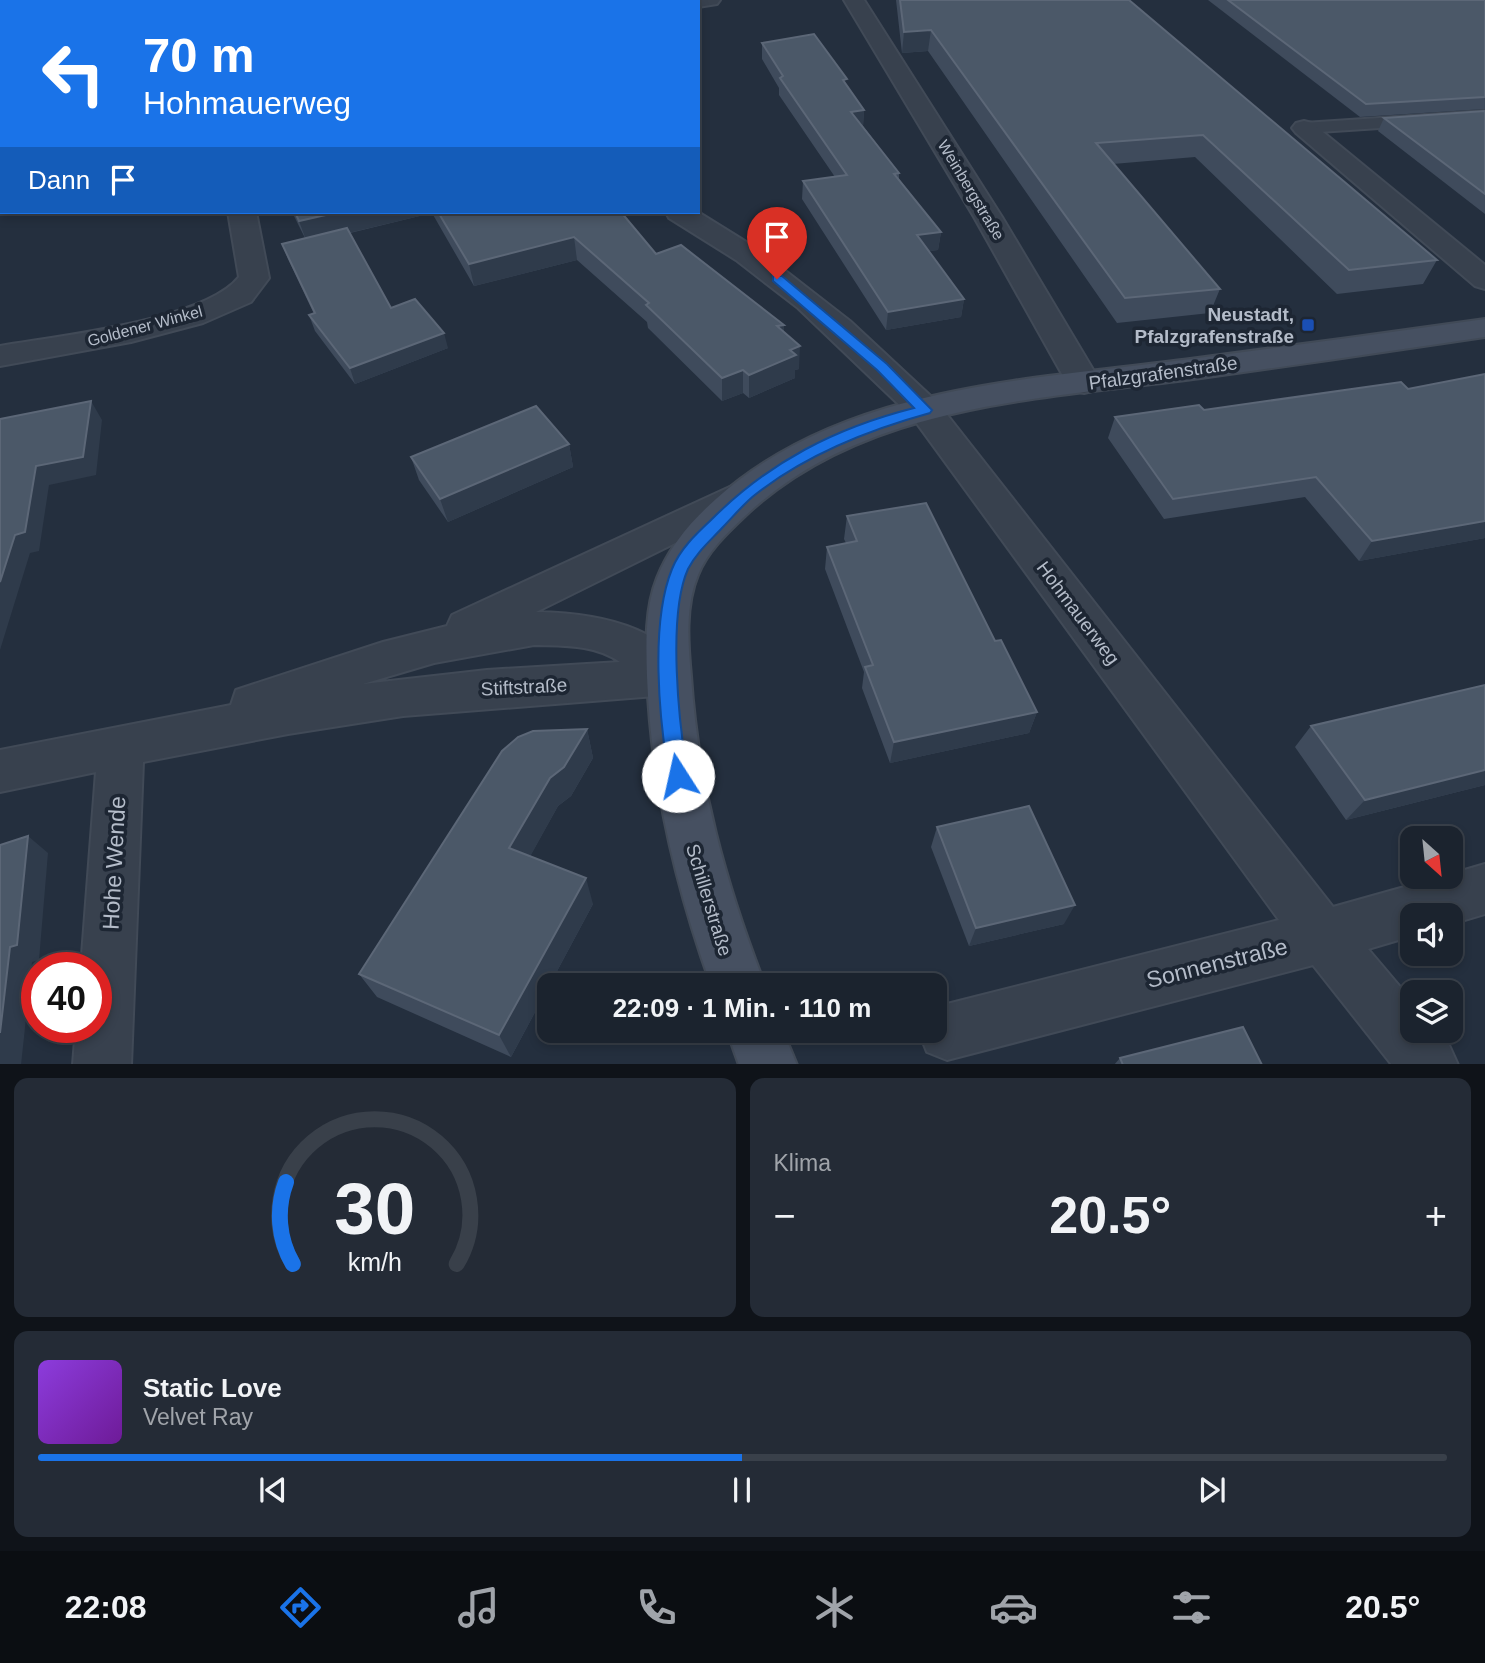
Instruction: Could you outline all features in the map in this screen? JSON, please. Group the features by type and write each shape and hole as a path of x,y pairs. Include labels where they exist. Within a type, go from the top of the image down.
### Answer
{"street":[{"name":"Weinbergstraße","path":"854,0 988,218 1084,383"},
{"path":"1304,128 1485,280"},
{"name":"Goldener Winkel","path":"0,356 131,333 192,316 240,296 254,278 242,214"},
{"name":"Hohmauerweg","path":"683,214 727,240 794,292 882,367 925,410 1322,936 1428,1064"},
{"name":"Pfalzgrafenstraße","path":"925,410 1084,383 1485,328"},
{"name":"Schillerstraße","path":"733,973 717,932 687,825 670,727 670,610 679,570 710,527 750,490 811,452 849,434 925,410"},
{"name":"Stiftstraße","path":"422,650 750,490"},
{"name":"Stiftstraße","path":"121,746 422,650 508,631 581,631 614,638 636,650 668,677"},
{"name":"Stiftstraße","path":"0,771 121,746 424,695 668,677"},
{"name":"Hohe Wende","path":"102,1064 121,746"},
{"name":"Sonnenstraße","path":"947,1032 1322,936 1485,889"},
{"path":"760,1043 768,1064"}],"lane":[{"path":"1304,128 1485,117"}],"building":[{"path":"900,0 1129,0 1437,260 1349,270 1203,135 1096,143 1220,289 1125,298 931,30 904,32"},
{"path":"1228,0 1485,0 1485,97 1366,104"},
{"path":"814,34 847,79 843,80 864,110 851,112 899,173 894,174 941,232 917,235 964,299 888,312 803,181 847,175 780,78 783,76 762,43"},
{"path":"1485,111 1485,194 1384,118"},
{"path":"296,214 330,214 299,221"},
{"path":"439,214 623,214 656,254 681,245 784,325 777,326 800,346 790,350 796,355 749,375 743,370 722,378 646,305 649,303 574,237 469,264"},
{"path":"347,228 391,308 415,299 444,333 350,368 309,315 315,313 282,244"},
{"path":"1485,374 1485,521 1372,541 1316,477 1173,499 1115,417 1199,405 1204,410 1401,382 1408,389"},
{"path":"91,401 83,457 36,466 25,532 15,535 0,582 0,419"},
{"path":"536,406 569,444 440,499 411,457"},
{"path":"926,503 995,641 1001,640 1037,712 894,742 865,667 873,665 827,547 857,541 847,516"},
{"path":"1485,685 1485,770 1365,800 1311,726"},
{"path":"587,729 564,767 550,778 509,848 586,878 499,1035 359,974 502,751 518,737 533,731"},
{"path":"1029,806 1075,905 976,928 937,827"},
{"path":"28,836 17,945 10,947 0,1033 0,845"},
{"path":"1243,1027 1262,1064 1123,1064 1120,1058"}],"place":[{"name":"Neustadt, Pfalzgrafenstraße","path":"1308,325"}],"route":[{"path":"678,776 670,727 670,610 679,570 694,547 710,527 750,490 811,452 880,421 925,410 841,330 777,279"}]}
